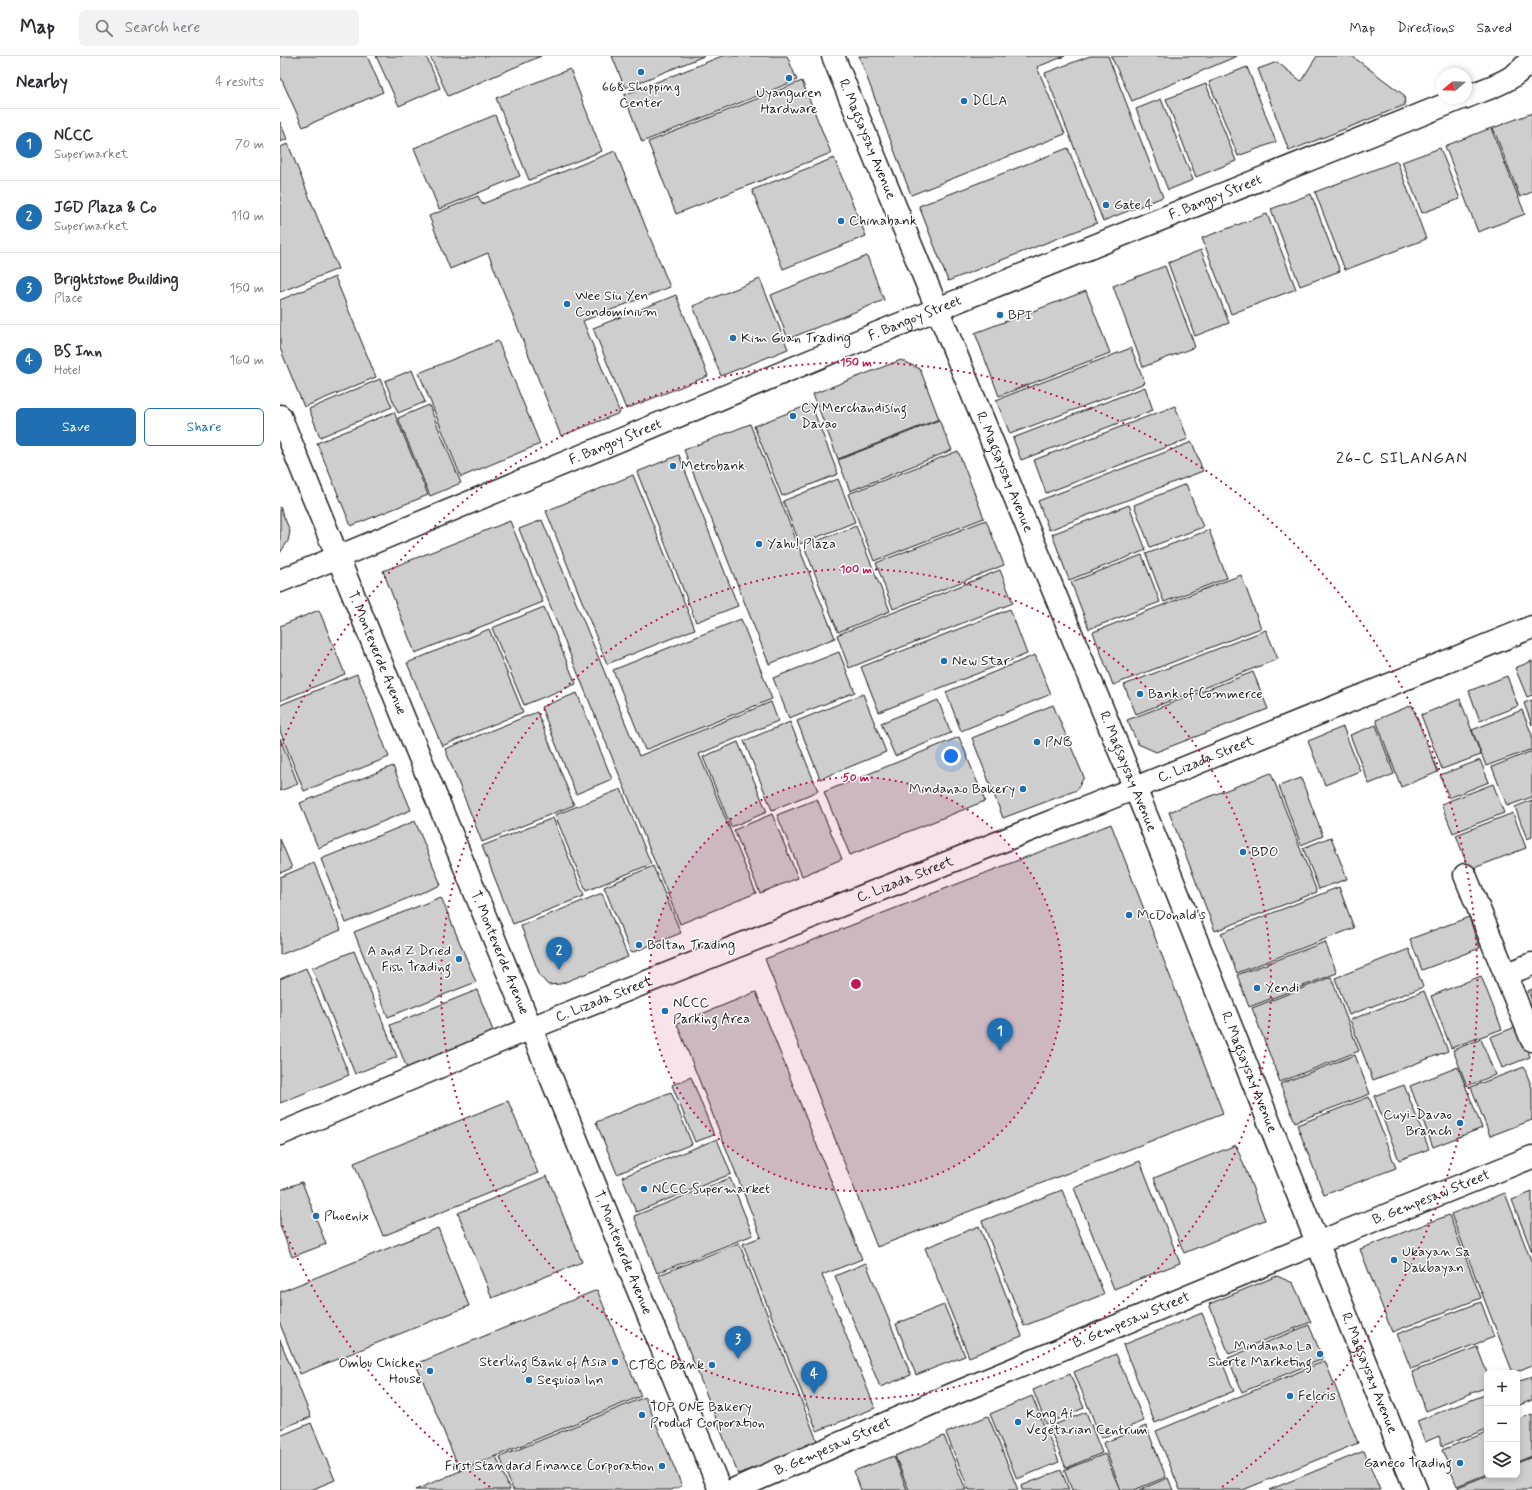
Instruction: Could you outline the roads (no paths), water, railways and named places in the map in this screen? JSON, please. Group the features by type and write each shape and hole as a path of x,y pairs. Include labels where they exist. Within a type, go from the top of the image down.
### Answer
{"street":[{"name":"R. Magsaysay Avenue","path":"833,56 1135,788 1416,1490"},
{"path":"1472,95 1507,80 1526,66 1532,56"},
{"name":"F. Bangoy Street","path":"280,581 938,310 1447,104"},
{"name":"T. Monteverde Avenue","path":"280,416 720,1490"},
{"name":"C. Lizada Street","path":"280,1134 531,1028 1135,788 1532,627"},
{"path":"1465,874 1532,1040"},
{"path":"1505,975 1532,964"},
{"name":"B. Gempesaw Street","path":"733,1490 951,1394 1317,1243 1532,1157"}],"place":[{"name":"668 Shopping Center","path":"641,72"},
{"name":"Uyanguren Hardware","path":"789,78"},
{"name":"DCLA","path":"964,101"},
{"name":"Gate 4","path":"1106,205"},
{"name":"Chinabank","path":"841,221"},
{"name":"Wee Siu Yen Condominium","path":"567,304"},
{"name":"BPI","path":"1000,315"},
{"name":"Kim Guan Trading","path":"733,338"},
{"name":"CY Merchandising Davao","path":"793,416"},
{"name":"Metrobank","path":"673,466"},
{"name":"Yahu! Plaza","path":"759,544"},
{"name":"New Star","path":"944,661"},
{"name":"Bank of Commerce","path":"1140,694"},
{"name":"PNB","path":"1037,742"},
{"name":"Mindanao Bakery","path":"1023,789"},
{"name":"BDO","path":"1243,852"},
{"name":"McDonald's","path":"1129,915"},
{"name":"Boltan Trading","path":"639,945"},
{"name":"A and Z Dried Fish Trading","path":"459,959"},
{"name":"JGD Plaza & Co","path":"559,970"},
{"name":"Yendi","path":"1257,988"},
{"name":"NCCC Parking Area","path":"665,1011"},
{"name":"NCCC","path":"1000,1051"},
{"name":"Cuyi-Davao Branch","path":"1460,1123"},
{"name":"NCCC Supermarket","path":"644,1189"},
{"name":"Phoenix","path":"316,1216"},
{"name":"Ukayan Sa Dakbayan","path":"1394,1260"},
{"name":"Mindanao La Suerte Marketing","path":"1320,1354"},
{"name":"Brightstone Building","path":"738,1359"},
{"name":"Sterling Bank of Asia","path":"615,1362"},
{"name":"CTBC Bank","path":"712,1365"},
{"name":"Ombu Chicken House","path":"430,1371"},
{"name":"Sequioa Inn","path":"529,1380"},
{"name":"BS Inn","path":"814,1394"},
{"name":"Felcris","path":"1290,1396"},
{"name":"TOP ONE Bakery Product Corporation","path":"642,1415"},
{"name":"Kong Ai Vegetarian Centrum","path":"1018,1422"},
{"name":"Ganeco Trading","path":"1460,1463"},
{"name":"First Standard Finance Corporation","path":"662,1466"}],"district":[{"name":"26-C SILANGAN","path":"1402,458"}]}
